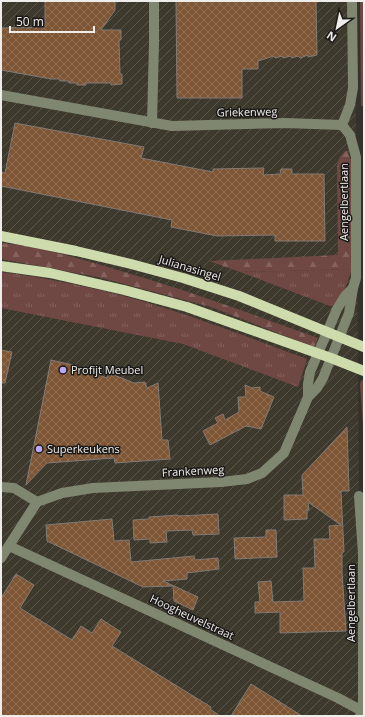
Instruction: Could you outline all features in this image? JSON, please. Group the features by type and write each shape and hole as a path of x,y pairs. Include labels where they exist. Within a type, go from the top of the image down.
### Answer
{"main road":[{"name":"Julianasingel","path":"1,236 76,251 183,278 239,296 364,347"},
{"path":"1,266 50,273 173,303 251,329 364,371"}],"street":[{"path":"152,123 154,1"},
{"path":"342,125 350,106 353,88 352,1"},
{"name":"Griekenweg","path":"1,95 172,126 285,124 342,125"},
{"name":"Aengelbertlaan","path":"331,358 349,313 357,269 356,157 350,135 342,125"},
{"name":"Aengelbertlaan","path":"318,353 337,309 345,296 353,288"},
{"name":"Frankenweg","path":"308,397 310,372 318,353"},
{"name":"Frankenweg","path":"37,502 62,492 93,488 221,482 247,479 262,473 284,453 308,397 317,388 331,358"},
{"path":"1,487 14,488 37,502 1,557"},
{"name":"Aengelbertlaan","path":"358,496 363,554 362,713"},
{"name":"Hoogheuvelstraat","path":"9,546 338,698 362,713"}],"shaded area":[{"path":"1,1 355,1 360,630 364,716 1,716"}],"green space":[{"path":"360,1 364,1 364,106 361,106"},
{"path":"347,150 352,169 352,269 240,272 209,261 337,255 337,167 340,157"},
{"path":"1,243 28,246 84,260 215,301 318,338 314,347 211,307 98,277 1,259"},
{"path":"352,269 343,294 335,306 330,306 240,272"},
{"path":"1,272 31,276 120,295 168,309 307,359 298,387 183,344 1,308"},
{"path":"361,380 364,381 364,440 360,385"}],"building":[{"path":"45,1 115,2 115,10 101,30 121,30 121,40 119,40 120,74 122,74 122,84 111,85 111,83 86,83 86,85 77,85 77,83 69,83 69,81 60,81 60,79 51,79 1,70 1,28 45,27"},
{"path":"176,1 316,1 317,55 308,57 308,55 300,58 298,56 292,58 291,56 283,58 283,56 275,58 274,56 258,61 258,69 242,69 242,98 177,98"},
{"path":"15,123 144,147 141,158 213,172 213,169 264,168 263,175 280,174 281,169 292,169 292,174 324,174 325,241 275,241 275,235 217,236 171,227 172,220 1,186 1,172 5,173"},
{"path":"1,350 12,352 5,383 1,383"},
{"path":"51,360 73,365 107,378 109,373 134,383 145,382 147,388 158,383 162,440 168,440 170,459 115,463 114,458 47,463 26,485"},
{"path":"245,385 252,388 260,387 260,391 274,397 261,429 246,426 210,445 203,431 218,423 215,418 223,414 225,420 239,412 238,397 246,397"},
{"path":"347,427 349,491 341,491 344,552 342,552 342,572 346,631 280,633 280,612 255,613 255,602 260,602 258,582 271,581 273,602 304,601 303,568 315,568 314,539 330,539 329,526 341,525 308,502 309,510 307,510 307,519 284,520 284,495 303,495 302,475"},
{"path":"218,514 219,534 193,535 192,530 166,531 167,542 150,543 150,539 134,540 133,520 149,519 149,517"},
{"path":"112,519 114,541 129,540 131,562 194,556 195,560 218,558 219,569 187,573 187,579 163,581 198,597 193,610 174,601 173,586 143,587 47,541 46,525"},
{"path":"266,530 276,530 277,557 235,559 234,538 266,537"},
{"path":"16,574 34,585 20,608 72,640 81,626 92,633 101,619 121,632 112,646 211,707 210,709 220,716 1,716 1,598"},
{"path":"251,684 272,697 302,716 231,716"}],"place":[{"name":"Profijt Meubel","path":"63,370"},
{"name":"Superkeukens","path":"39,449"}]}
